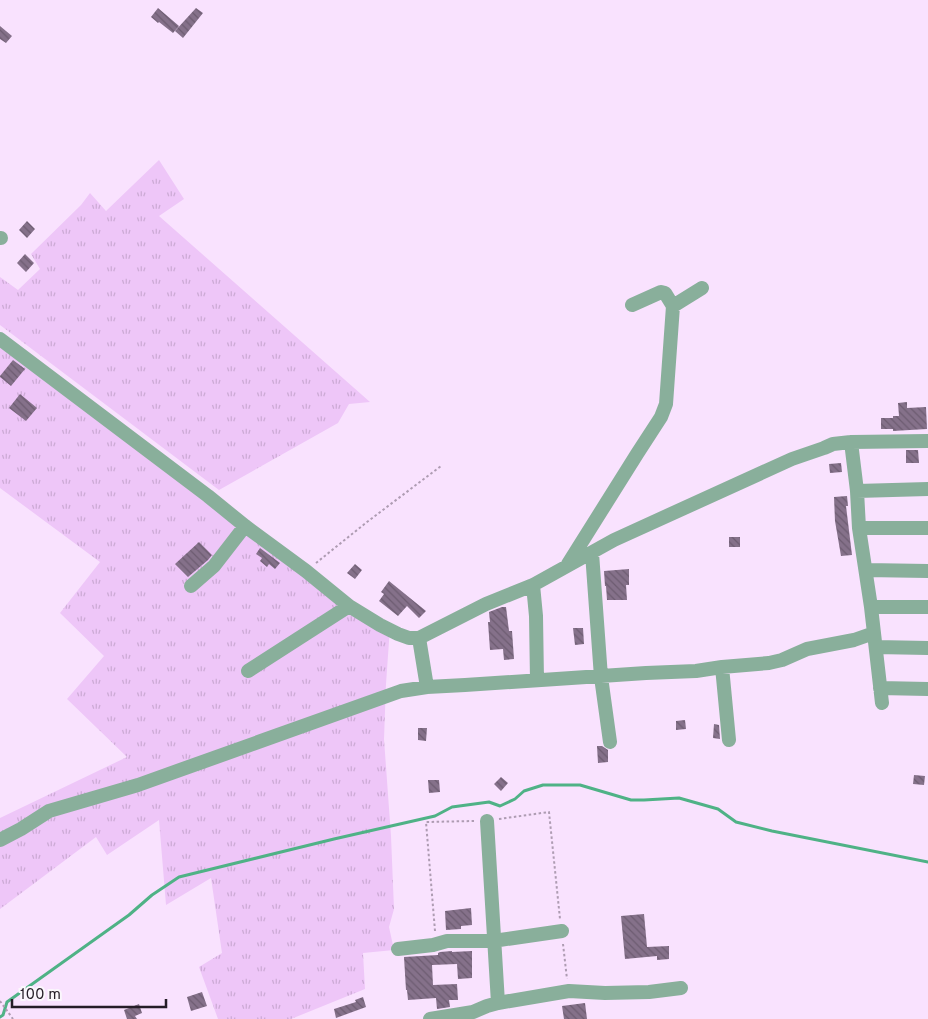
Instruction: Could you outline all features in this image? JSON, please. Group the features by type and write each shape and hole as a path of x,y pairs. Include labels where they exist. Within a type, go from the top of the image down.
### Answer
{"street":[{"path":"673,306 702,288"},
{"path":"568,564 661,417 666,404 673,306 664,293 661,292 632,305"},
{"path":"0,339 208,496 349,606 380,625 409,638 419,638 486,604 533,585 614,540 783,463 824,448 839,450 852,445 928,441"},
{"path":"852,445 928,448"},
{"path":"852,445 858,491 859,528 871,607 882,703"},
{"path":"858,491 928,489"},
{"path":"191,586 214,566 245,526"},
{"path":"859,528 928,528"},
{"path":"592,553 601,677 610,742"},
{"path":"866,570 928,570"},
{"path":"533,585 536,616 537,680"},
{"path":"248,671 349,606"},
{"path":"871,607 928,607"},
{"path":"0,840 49,811 138,785 401,691 426,687 646,673 696,672 722,667 769,663 782,660 807,649 854,640 874,632"},
{"path":"419,638 426,687"},
{"path":"876,647 928,648"},
{"path":"722,667 729,740"},
{"path":"880,688 928,689"},
{"path":"487,821 498,1003"},
{"path":"398,949 447,941 493,941 562,931"},
{"path":"430,1019 473,1012 498,1003 569,992 605,994 681,988"}],"path":[{"path":"306,571 441,466"},
{"path":"549,812 569,992"},
{"path":"426,822 436,944"},
{"path":"0,1001 13,1019"}],"green space":[{"path":"159,160 184,199 159,216 370,402 349,404 338,423 219,490 0,325 0,277 18,290 40,269 31,254 81,205 90,193 106,211"},
{"path":"0,337 297,562 390,627 384,739 394,909 389,927 394,950 363,953 365,989 291,1019 218,1019 199,967 222,953 211,878 166,905 159,820 107,855 96,837 0,909 0,818 127,757 67,699 104,656 60,613 100,562 0,488"}],"building":[{"path":"158,8 179,26 173,33 151,17"},
{"path":"196,8 203,13 183,38 175,31"},
{"path":"0,26 12,36 6,43 0,39"},
{"path":"27,221 35,229 27,238 19,230"},
{"path":"25,254 34,263 26,272 17,263"},
{"path":"13,360 25,369 11,386 0,376"},
{"path":"20,394 37,408 26,421 9,408"},
{"path":"907,402 907,408 926,407 927,429 893,431 893,429 881,429 881,418 899,416 898,403"},
{"path":"906,450 918,450 919,463 906,463"},
{"path":"841,463 842,472 830,473 829,464"},
{"path":"847,496 848,506 846,506 852,555 841,556 835,521 834,497"},
{"path":"729,537 740,537 740,547 729,547"},
{"path":"199,542 212,555 188,577 175,564"},
{"path":"260,548 280,563 275,569 269,564 267,567 260,561 262,558 256,554"},
{"path":"355,564 362,570 355,579 347,573"},
{"path":"629,569 629,585 626,585 627,600 607,600 604,571"},
{"path":"389,581 426,611 419,618 407,606 398,616 379,601 384,594 381,592"},
{"path":"506,607 509,631 512,631 514,659 504,660 503,649 490,650 489,612"},
{"path":"573,628 583,628 584,644 575,645"},
{"path":"685,720 686,729 676,730 676,721"},
{"path":"714,724 719,725 720,739 713,738"},
{"path":"418,728 427,728 426,741 418,740"},
{"path":"597,746 602,746 608,750 608,762 598,763"},
{"path":"914,775 925,776 924,785 913,784"},
{"path":"501,777 508,783 501,791 494,784"},
{"path":"428,780 439,780 440,792 429,793"},
{"path":"471,908 472,925 461,926 461,929 446,930 445,911"},
{"path":"644,914 647,947 669,946 669,959 657,960 657,956 625,959 621,916"},
{"path":"472,951 472,978 458,979 457,964 432,965 433,985 457,984 458,1000 449,1000 450,1007 437,1009 436,998 408,1000 404,957 438,955 440,952"},
{"path":"202,992 207,1006 191,1011 187,997"},
{"path":"363,997 366,1007 336,1018 334,1009 356,1002 355,1000"},
{"path":"585,1003 587,1019 564,1019 562,1006"},
{"path":"139,1004 142,1013 135,1016 137,1019 127,1019 124,1010"}],"waterway":[{"path":"0,1017 3,1015 7,1002 179,877 435,816 452,807 489,802 500,806 515,799 524,791 543,785 580,785 631,800 679,798 718,809 736,822 928,862"}]}
